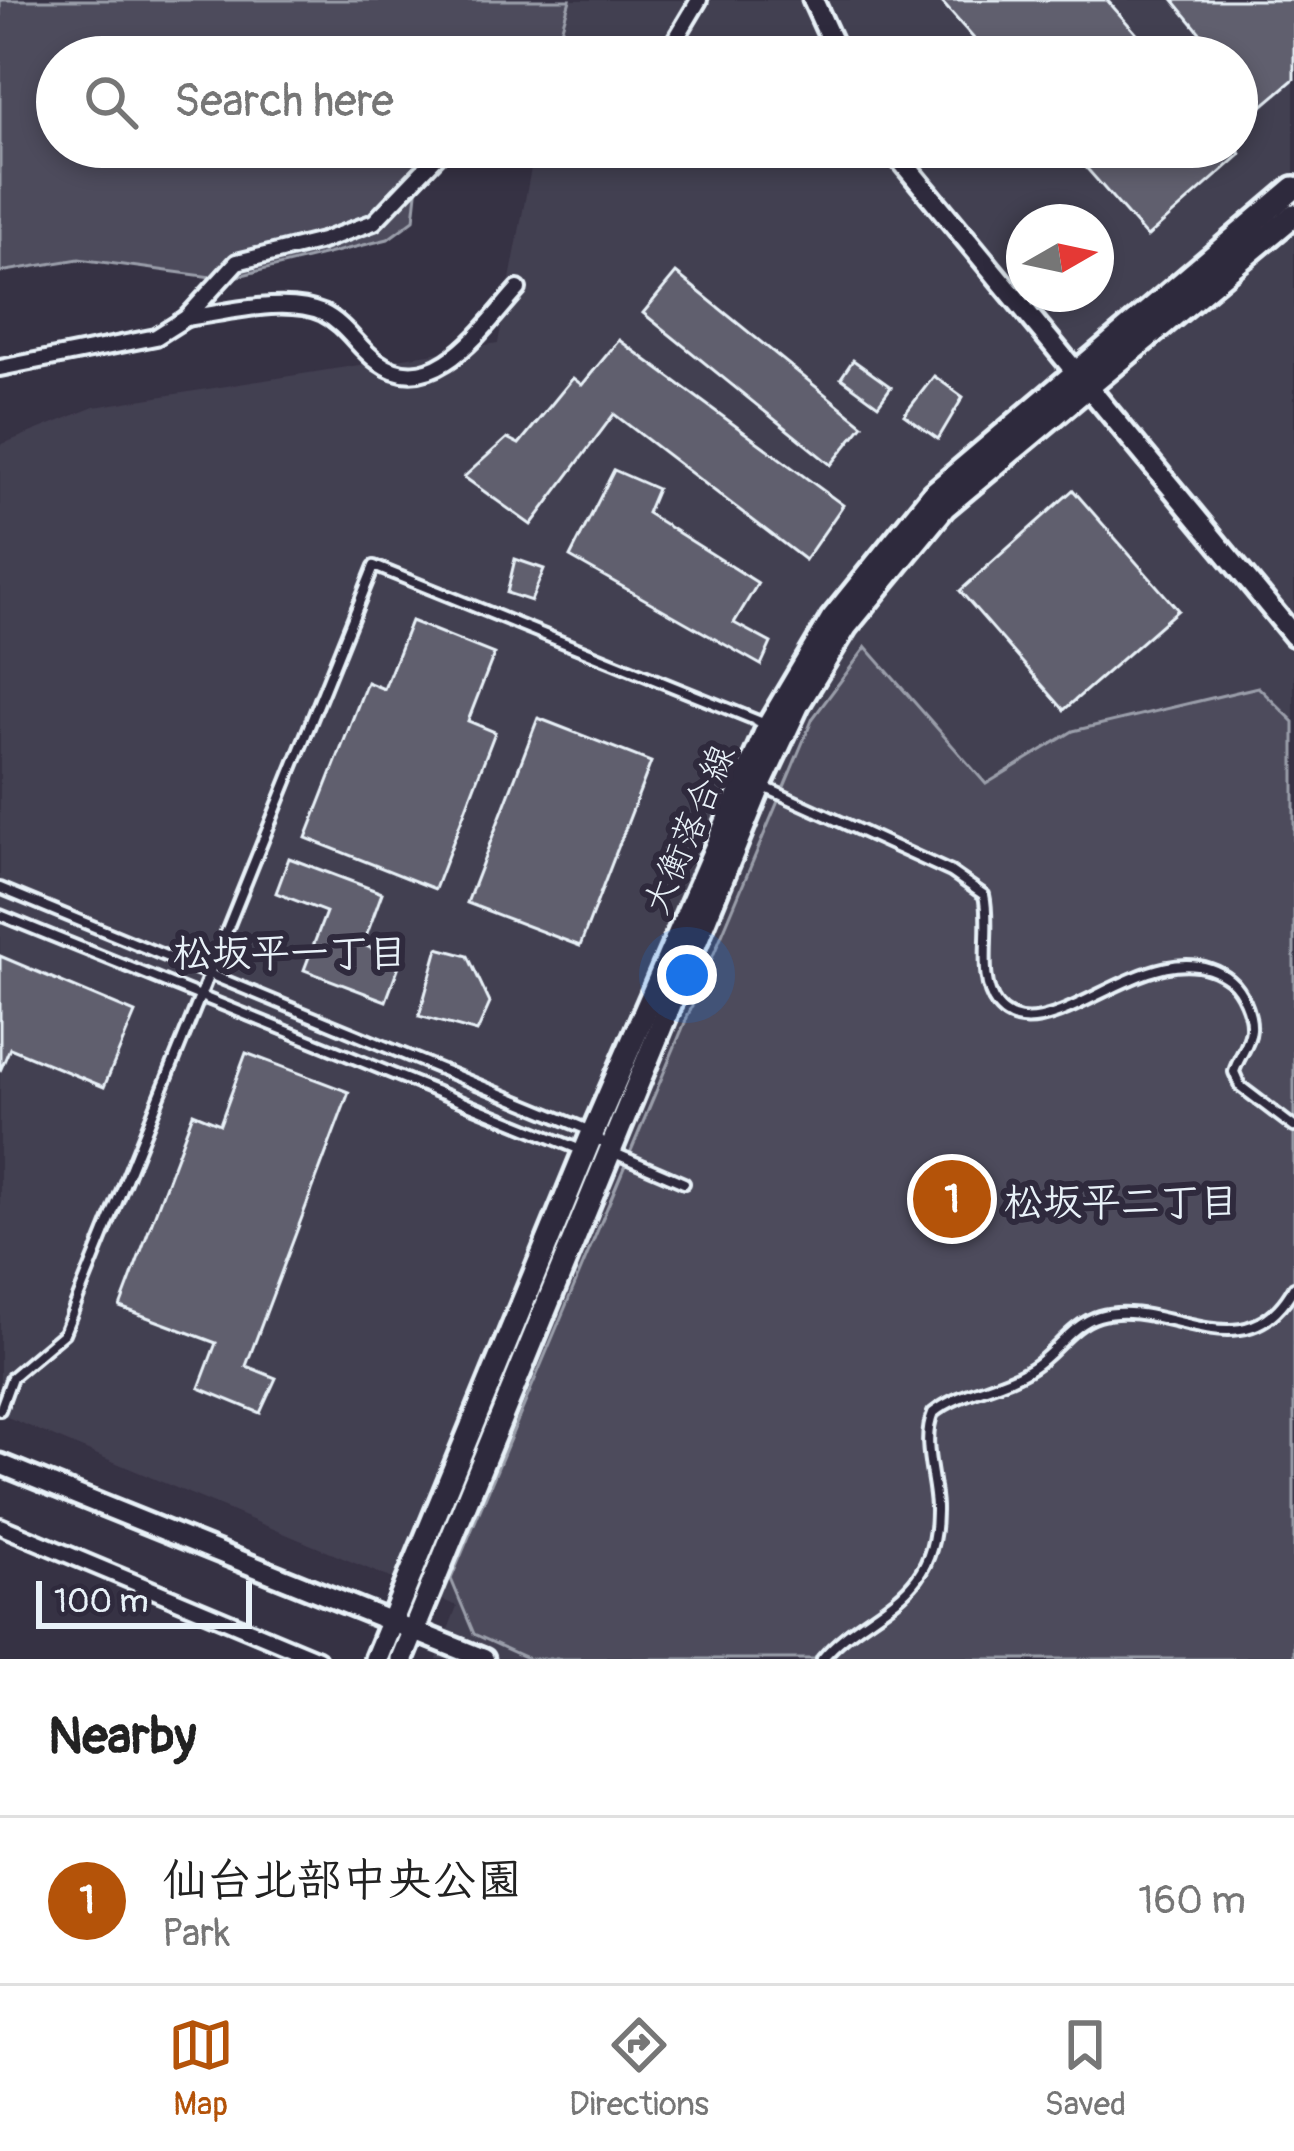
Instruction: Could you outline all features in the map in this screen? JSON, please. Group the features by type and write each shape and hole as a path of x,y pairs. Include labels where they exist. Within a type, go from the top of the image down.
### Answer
{"main road":[{"name":"大衡落合線","path":"402,1659 760,785 810,684 893,565 944,507 1294,188"},
{"name":"大衡落合線","path":"376,1659 589,1142 769,725 832,619 933,494 1294,215"}],"street":[{"path":"678,36 699,0"},
{"path":"813,0 829,36"},
{"path":"0,368 141,344 185,318 237,262 322,242 374,222 426,168"},
{"path":"907,168 1294,635"},
{"path":"185,318 276,307 322,312 379,364 421,372 445,365 518,290"},
{"path":"0,1464 484,1659"},
{"path":"0,1526 319,1659"}],"lane":[{"path":"0,1410 12,1377 64,1334 374,566 769,725"},
{"path":"760,785 951,872 984,896 991,995 1013,1016 1051,1017 1128,976 1164,967 1216,970 1236,984 1248,1010 1247,1045 1234,1072 1240,1086 1294,1127"},
{"path":"0,888 684,1183"},
{"path":"0,915 612,1152"},
{"path":"822,1659 893,1606 923,1562 936,1512 927,1437 932,1413 1031,1369 1101,1315 1120,1313 1230,1330 1262,1322 1294,1287"}],"shaded area":[{"path":"0,0 570,0 559,36 36,36 36,168 420,168 414,220 388,239 226,279 79,259 0,272"},
{"path":"558,0 1294,0 1294,1659 437,1659 457,1606 0,1414 0,445 94,407 498,343 531,168 1258,168 1258,36 554,36"},
{"path":"866,647 986,784 1073,731 1258,687 1294,722 1294,1659 529,1659 474,1634 451,1579 813,718"}],"building":[{"path":"940,0 1107,0 1139,36 972,36"},
{"path":"1173,0 1294,0 1294,79 1261,107 1258,36 1203,36"},
{"path":"1086,168 1225,168 1147,237"},
{"path":"676,273 863,425 831,465 643,313"},
{"path":"619,340 843,505 805,560 614,414 531,525 464,477 507,438 519,444 573,378 582,385"},
{"path":"853,360 891,387 878,405 841,378"},
{"path":"934,376 963,397 938,439 904,415"},
{"path":"614,470 657,489 647,513 758,583 734,623 771,643 761,665 570,557"},
{"path":"1073,490 1178,610 1064,710 960,591"},
{"path":"515,559 544,569 531,601 507,593"},
{"path":"411,621 494,654 468,721 495,732 435,889 306,838 367,682 384,689"},
{"path":"538,718 651,762 580,946 467,903"},
{"path":"289,858 382,893 363,945 401,960 386,1001 304,970 326,912 276,893"},
{"path":"438,948 468,956 490,1003 477,1032 419,1016"},
{"path":"0,956 135,1013 104,1087 10,1048 0,1071"},
{"path":"246,1053 349,1092 246,1366 276,1378 260,1413 199,1388 216,1343 120,1307 193,1113 220,1124"}],"place":[{"name":"仙台北部中央公園","path":"952,1199"}],"district":[{"name":"松坂平一丁目","path":"290,952"},
{"name":"松坂平二丁目","path":"1121,1201"}]}
